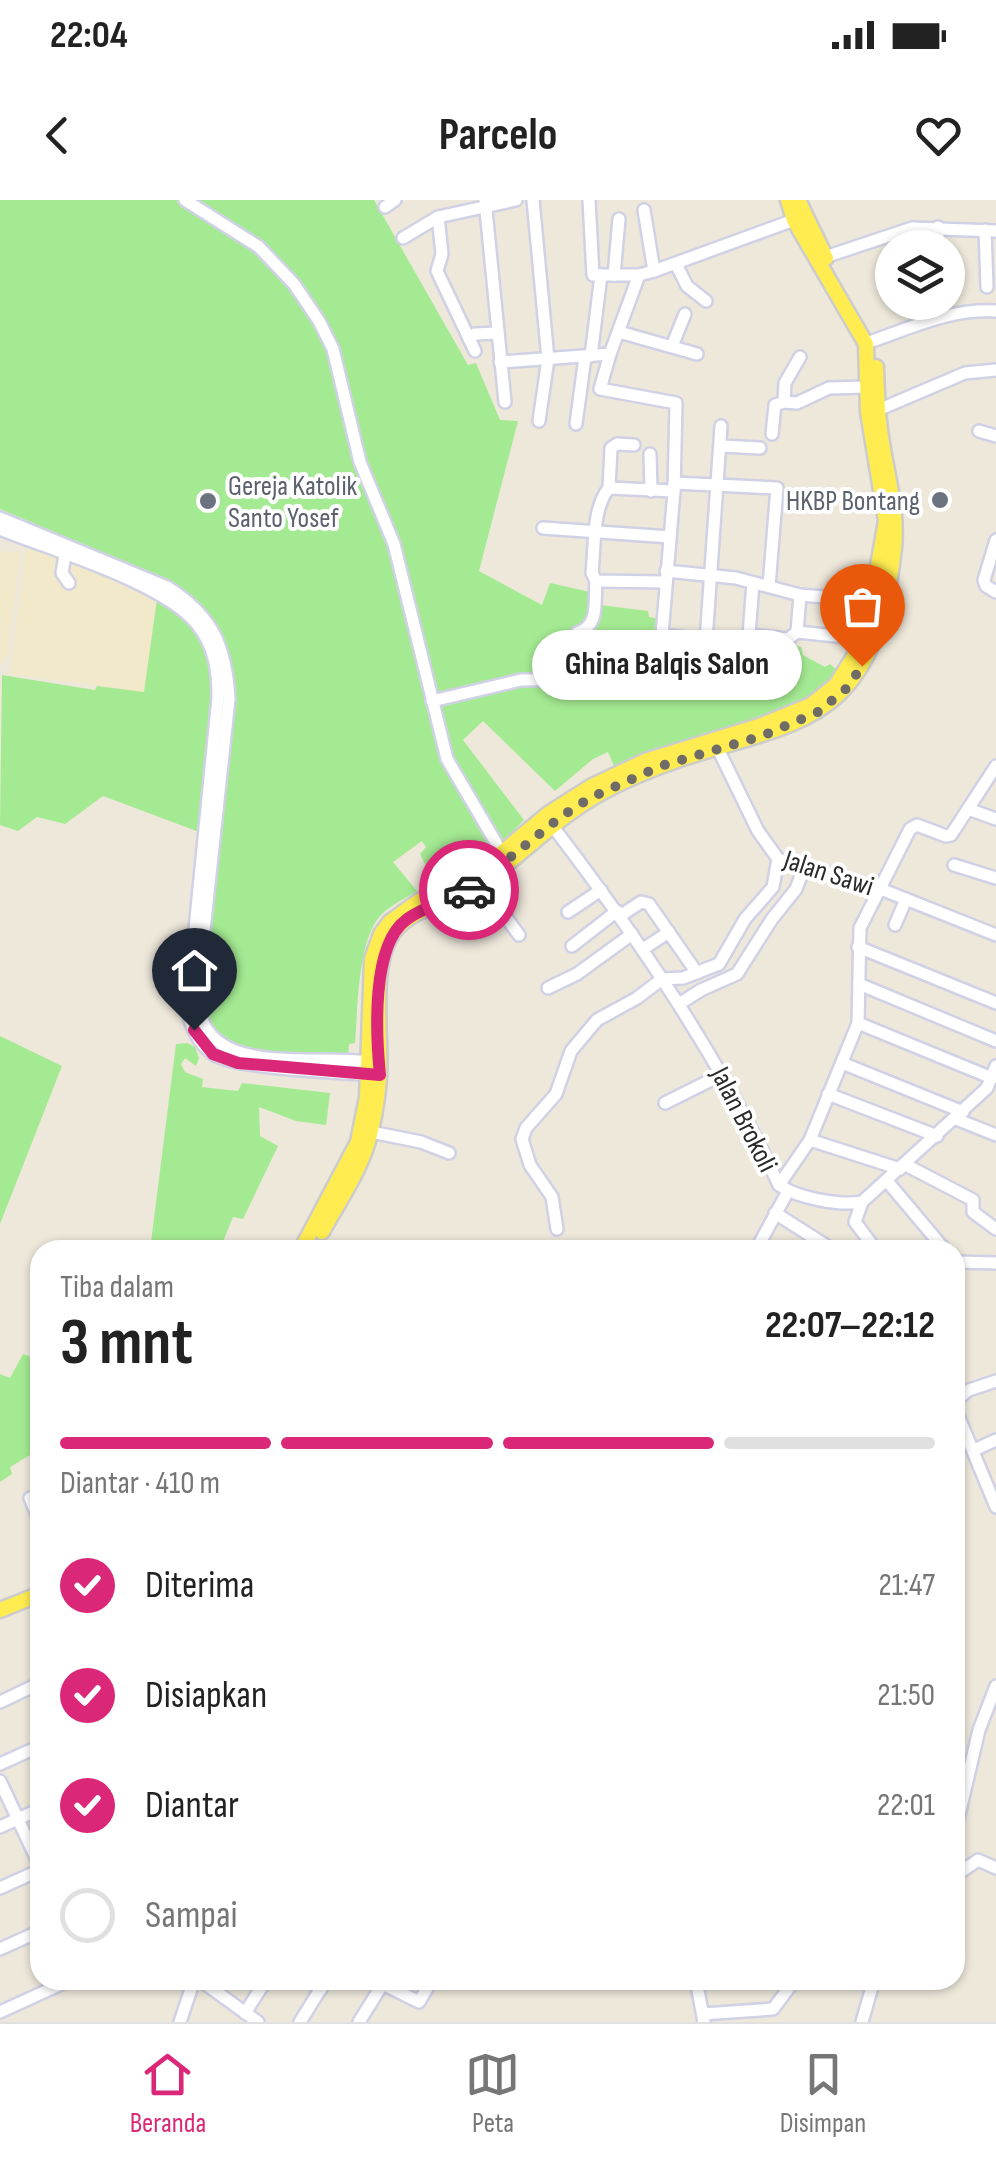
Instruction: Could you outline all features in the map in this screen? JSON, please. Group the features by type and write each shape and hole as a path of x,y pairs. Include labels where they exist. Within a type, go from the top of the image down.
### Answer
{"main road":[{"path":"788,200 794,220 861,333 873,411"},
{"path":"761,731 823,697 844,674 865,639 883,579 885,513 873,411 872,342 864,320 825,257 798,200"},
{"path":"306,1240 358,1142 373,1068 370,978 381,934 400,912 462,883 567,801 620,771 818,712 847,688 872,647 881,624 878,602"},
{"path":"317,1240 364,1154 371,1132 380,976 393,932 408,918 481,884 551,824 619,783 737,739"},
{"path":"0,1610 30,1598"},
{"path":"0,1620 30,1608"}],"street":[{"path":"184,200 259,247 294,284 333,349 360,462 394,544 446,759 502,853"},
{"path":"403,238 438,216 486,203 516,200"},
{"path":"534,200 548,359 539,421"},
{"path":"589,200 591,273 608,275 640,276 654,272 794,220"},
{"path":"486,203 504,402"},
{"path":"644,210 654,272"},
{"path":"438,216 442,254 437,271 475,339 498,332"},
{"path":"576,424 619,220"},
{"path":"825,257 912,228 990,230 987,287"},
{"path":"676,264 686,284 706,301"},
{"path":"640,276 600,386 602,391 676,403 674,487 662,635 744,644 749,636 753,583"},
{"path":"872,342 946,314 996,310"},
{"path":"672,346 685,314"},
{"path":"619,332 697,354"},
{"path":"500,362 610,354"},
{"path":"784,402 785,382 800,356"},
{"path":"873,411 965,373 996,370"},
{"path":"772,434 775,405 796,403 829,388 867,387"},
{"path":"706,641 720,426"},
{"path":"979,431 996,436"},
{"path":"576,634 593,622 596,581 592,573 600,503 609,488 612,448 617,444 634,445"},
{"path":"721,446 760,448"},
{"path":"650,454 650,492"},
{"path":"609,488 650,492 674,487 777,488 768,586"},
{"path":"0,518 168,588 184,598 207,624 224,652 229,699 188,1009 197,1037 213,1054 238,1063 373,1068"},
{"path":"543,528 670,537"},
{"path":"0,529 160,596 189,616 215,657 218,698 213,800"},
{"path":"995,547 984,583 996,592"},
{"path":"65,555 62,573 70,583"},
{"path":"596,581 710,574 800,595 878,602"},
{"path":"749,636 788,639 796,632 800,595"},
{"path":"796,632 865,639"},
{"path":"432,701 522,680 578,679"},
{"name":"Jalan Sawi","path":"718,749 758,831 780,860 878,888 996,935"},
{"path":"764,1240 858,1023 860,928 878,888 910,829 917,826 950,836 996,766"},
{"path":"968,809 996,820"},
{"name":"Jalan Brokoli","path":"551,824 619,913 671,992 723,1074 784,1188 851,1204 862,1202"},
{"path":"557,1229 552,1197 530,1165 522,1135 556,1094 571,1051 590,1026 671,992 722,961 746,920 774,887 780,860"},
{"path":"954,865 996,878"},
{"path":"671,992 701,990 736,974 796,890 800,866"},
{"path":"481,884 519,935"},
{"path":"568,912 601,890"},
{"path":"895,925 906,899"},
{"path":"572,946 619,913 646,902 697,973"},
{"path":"643,950 669,932"},
{"path":"548,988 577,974 632,934"},
{"path":"858,948 996,1004"},
{"path":"859,984 996,1041"},
{"path":"858,1023 993,1081 862,1202 855,1222 868,1240"},
{"path":"842,1063 996,1135"},
{"path":"665,1104 723,1074"},
{"path":"828,1094 937,1136"},
{"path":"371,1132 421,1142 449,1153"},
{"path":"810,1140 902,1167 974,1200 972,1212 996,1229"},
{"path":"887,1181 937,1240"},
{"path":"775,1213 817,1240"},
{"path":"965,1262 996,1263"},
{"path":"965,1393 996,1382"},
{"path":"965,1430 995,1501"},
{"path":"974,1450 996,1440"},
{"path":"965,1789 979,1730 996,1686"},
{"path":"0,1702 30,1688"},
{"path":"0,1764 30,1750"},
{"path":"0,1781 30,1847"},
{"path":"0,1826 30,1813"},
{"path":"965,1869 978,1860 993,1863"},
{"path":"0,1888 30,1873"},
{"path":"0,1949 30,1936"},
{"path":"0,2012 48,1990"},
{"path":"180,2022 193,1990"},
{"path":"212,1990 258,2022"},
{"path":"245,2013 260,1990"},
{"path":"300,2022 320,1990"},
{"path":"360,2022 379,1990"},
{"path":"398,1990 418,2002 426,1990"},
{"path":"698,1990 704,2018 773,2009 787,1990"},
{"path":"862,2022 871,1990"}],"shaded area":[{"path":"27,542 157,599 144,692 10,674"},
{"path":"0,551 20,553 7,660 0,664"}],"green space":[{"path":"0,200 374,200 468,365 476,363 500,420 518,421 479,571 542,605 550,583 590,592 590,600 600,605 648,611 649,617 659,619 660,641 779,658 789,655 797,646 803,655 825,667 830,664 839,672 805,703 768,718 614,766 608,752 593,759 555,791 483,721 463,740 524,820 492,853 435,884 420,854 426,847 422,841 393,862 417,891 383,913 368,938 360,974 355,1043 349,1044 348,1056 266,1051 228,1039 200,1013 233,669 212,621 178,585 0,509"},
{"path":"157,599 194,631 207,650 215,674 199,832 103,796 65,824 37,817 18,831 0,825 2,675 95,690 97,686 144,692"},
{"path":"0,1036 62,1066 0,1224"},
{"path":"176,1044 195,1047 199,1058 196,1066 185,1058 181,1064 185,1072 203,1079 202,1087 238,1091 242,1083 330,1093 326,1125 296,1121 259,1107 260,1136 278,1146 243,1219 233,1217 224,1240 151,1240"},
{"path":"23,1354 30,1356 30,1455 10,1467 12,1474 0,1482 0,1374 10,1378"}],"way so far":[{"path":"469,890 590,798 661,766 762,736 818,712 847,688 862,666"}],"place":[{"name":"HKBP Bontang","path":"940,500"},
{"name":"Gereja Katolik Santo Yosef","path":"208,501"},
{"name":"Ghina Balqis Salon","path":"862,666"}],"route":[{"path":"194,1030 213,1054 238,1063 380,1075 380,976 387,944 408,918 469,890"}]}
